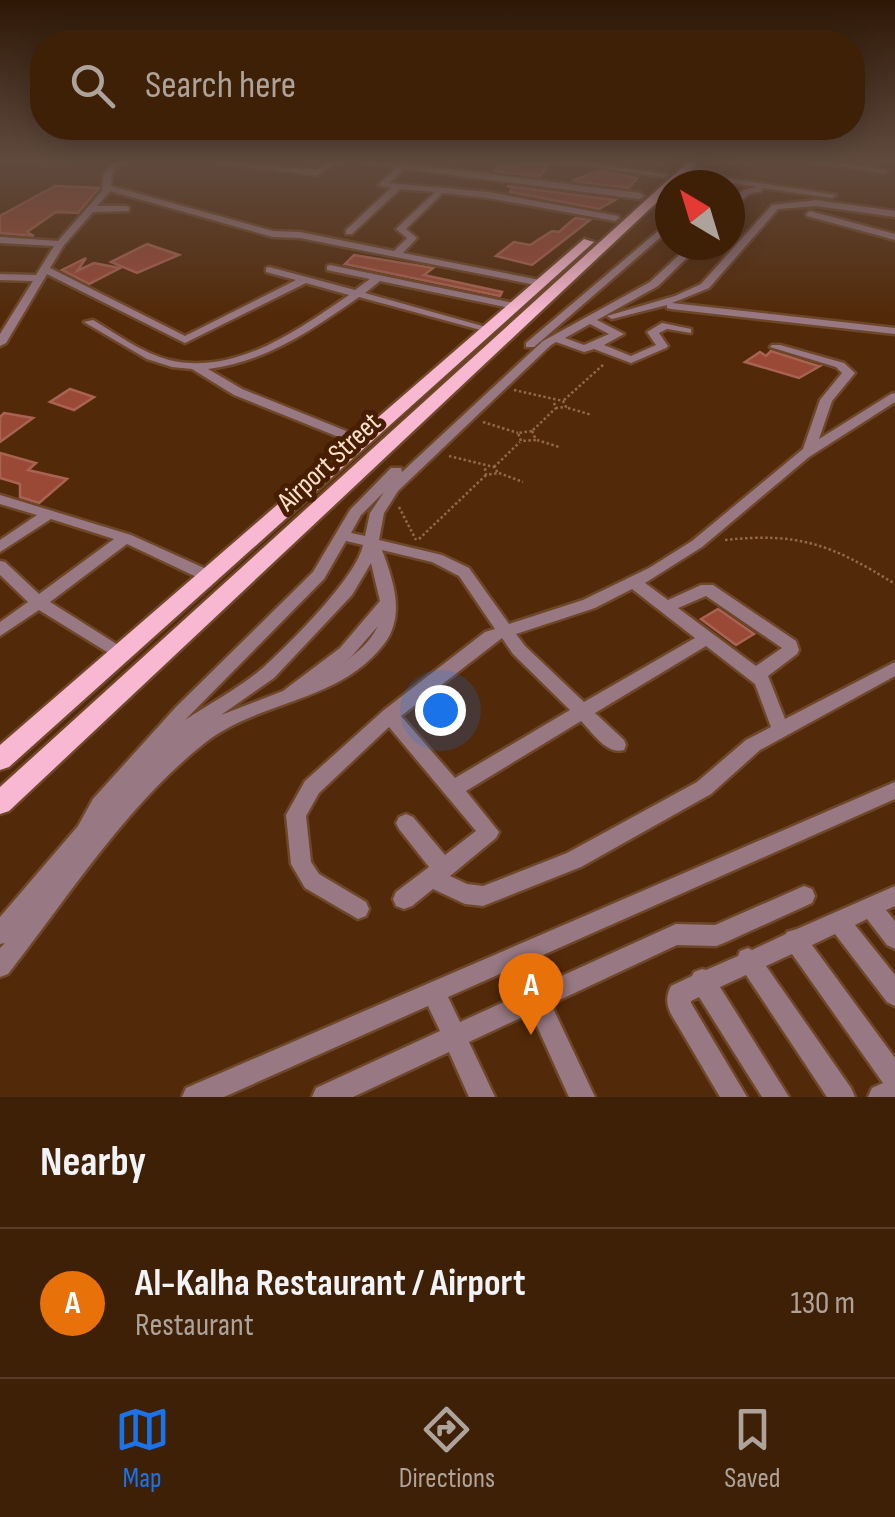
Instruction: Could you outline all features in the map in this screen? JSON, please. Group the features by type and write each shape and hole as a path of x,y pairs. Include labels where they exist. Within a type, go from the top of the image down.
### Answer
{"main road":[{"name":"Airport Street","path":"5,755 622,212"},
{"name":"Airport Street","path":"0,803 635,212"},
{"path":"5,755 12,770 38,768"}],"street":[{"path":"0,343 4,326 86,212"},
{"path":"195,212 273,234 300,235 542,283"},
{"path":"349,232 371,212"},
{"path":"400,251 412,239 401,228 418,212"},
{"path":"584,212 615,218"},
{"path":"589,321 647,308 710,282 767,212"},
{"path":"810,214 895,237"},
{"path":"745,221 754,226"},
{"path":"0,934 84,833 100,805 188,705 319,575 369,496 570,308 655,237"},
{"path":"0,240 60,244"},
{"path":"84,833 113,810 191,726 276,666 346,591 372,543 377,513 393,488 555,338 659,281 680,260"},
{"path":"330,268 515,306"},
{"path":"269,270 488,330"},
{"path":"0,277 42,274 185,340 305,280"},
{"path":"195,366 276,347 376,280"},
{"path":"647,308 694,307 895,334"},
{"path":"555,338 581,349 618,332 589,321 570,308"},
{"path":"88,322 160,360 195,366 238,392 360,442"},
{"path":"601,343 630,360 663,344 654,331 670,324 687,332"},
{"path":"776,346 840,365 849,373 826,400 810,450"},
{"path":"358,909 306,873 298,855 296,815 304,795 390,715 503,630 574,610 634,583 697,544 810,450 895,397"},
{"path":"0,499 126,538 208,576"},
{"path":"0,548 49,514"},
{"path":"343,536 406,551 464,572 478,584 503,630 617,745"},
{"path":"0,630 126,538"},
{"path":"0,966 119,820 187,748 234,716 318,686 368,654 387,625 386,581 372,543"},
{"path":"0,566 37,601 120,654"},
{"path":"634,583 757,675 767,689 771,716 782,729"},
{"path":"666,607 708,588 790,645 791,650 757,675"},
{"path":"454,788 707,638"},
{"path":"406,822 438,873 465,894 483,896 574,860 704,788 743,752 895,668"},
{"path":"214,683 233,696"},
{"path":"390,715 489,832 404,899"},
{"path":"196,1097 895,790"},
{"path":"325,1097 676,934 716,936 804,896"},
{"path":"734,1097 679,1006 682,989 895,896"},
{"path":"870,907 895,938"},
{"path":"838,920 895,994"},
{"path":"794,939 895,1079"},
{"path":"748,959 842,1097"},
{"path":"702,980 776,1097"},
{"path":"434,992 482,1097"},
{"path":"536,999 582,1097"},
{"path":"880,1097 895,1090"}],"path":[{"path":"475,420 518,433 532,431 555,405 604,364"},
{"path":"509,388 592,415"},
{"path":"563,401 566,407"},
{"path":"532,431 536,440"},
{"path":"518,433 521,441"},
{"path":"440,453 484,468 494,467 521,441 536,440 559,447"},
{"path":"494,467 523,482"},
{"path":"484,468 486,474"},
{"path":"406,551 486,474 498,472"},
{"path":"697,544 797,535 838,549 895,584"}],"building":[{"path":"7,212 56,212 27,232 34,236 0,233 0,216"},
{"path":"575,218 590,220 532,265 496,256 514,242 530,245 552,231 559,232"},
{"path":"147,244 179,255 137,273 111,262"},
{"path":"354,255 433,268 424,275 502,292 500,296 345,264"},
{"path":"86,258 77,271 94,263 120,268 89,284 62,270"},
{"path":"771,351 820,366 799,378 745,362 760,352 766,356"},
{"path":"70,389 94,397 74,410 50,402"},
{"path":"4,413 33,418 0,442 0,417"},
{"path":"0,453 36,463 28,470 67,479 39,503 20,497 20,484 0,478"},
{"path":"718,609 754,634 736,645 701,619"}],"place":[{"name":"Al-Kalha Restaurant / Airport","path":"531,1035"}]}
